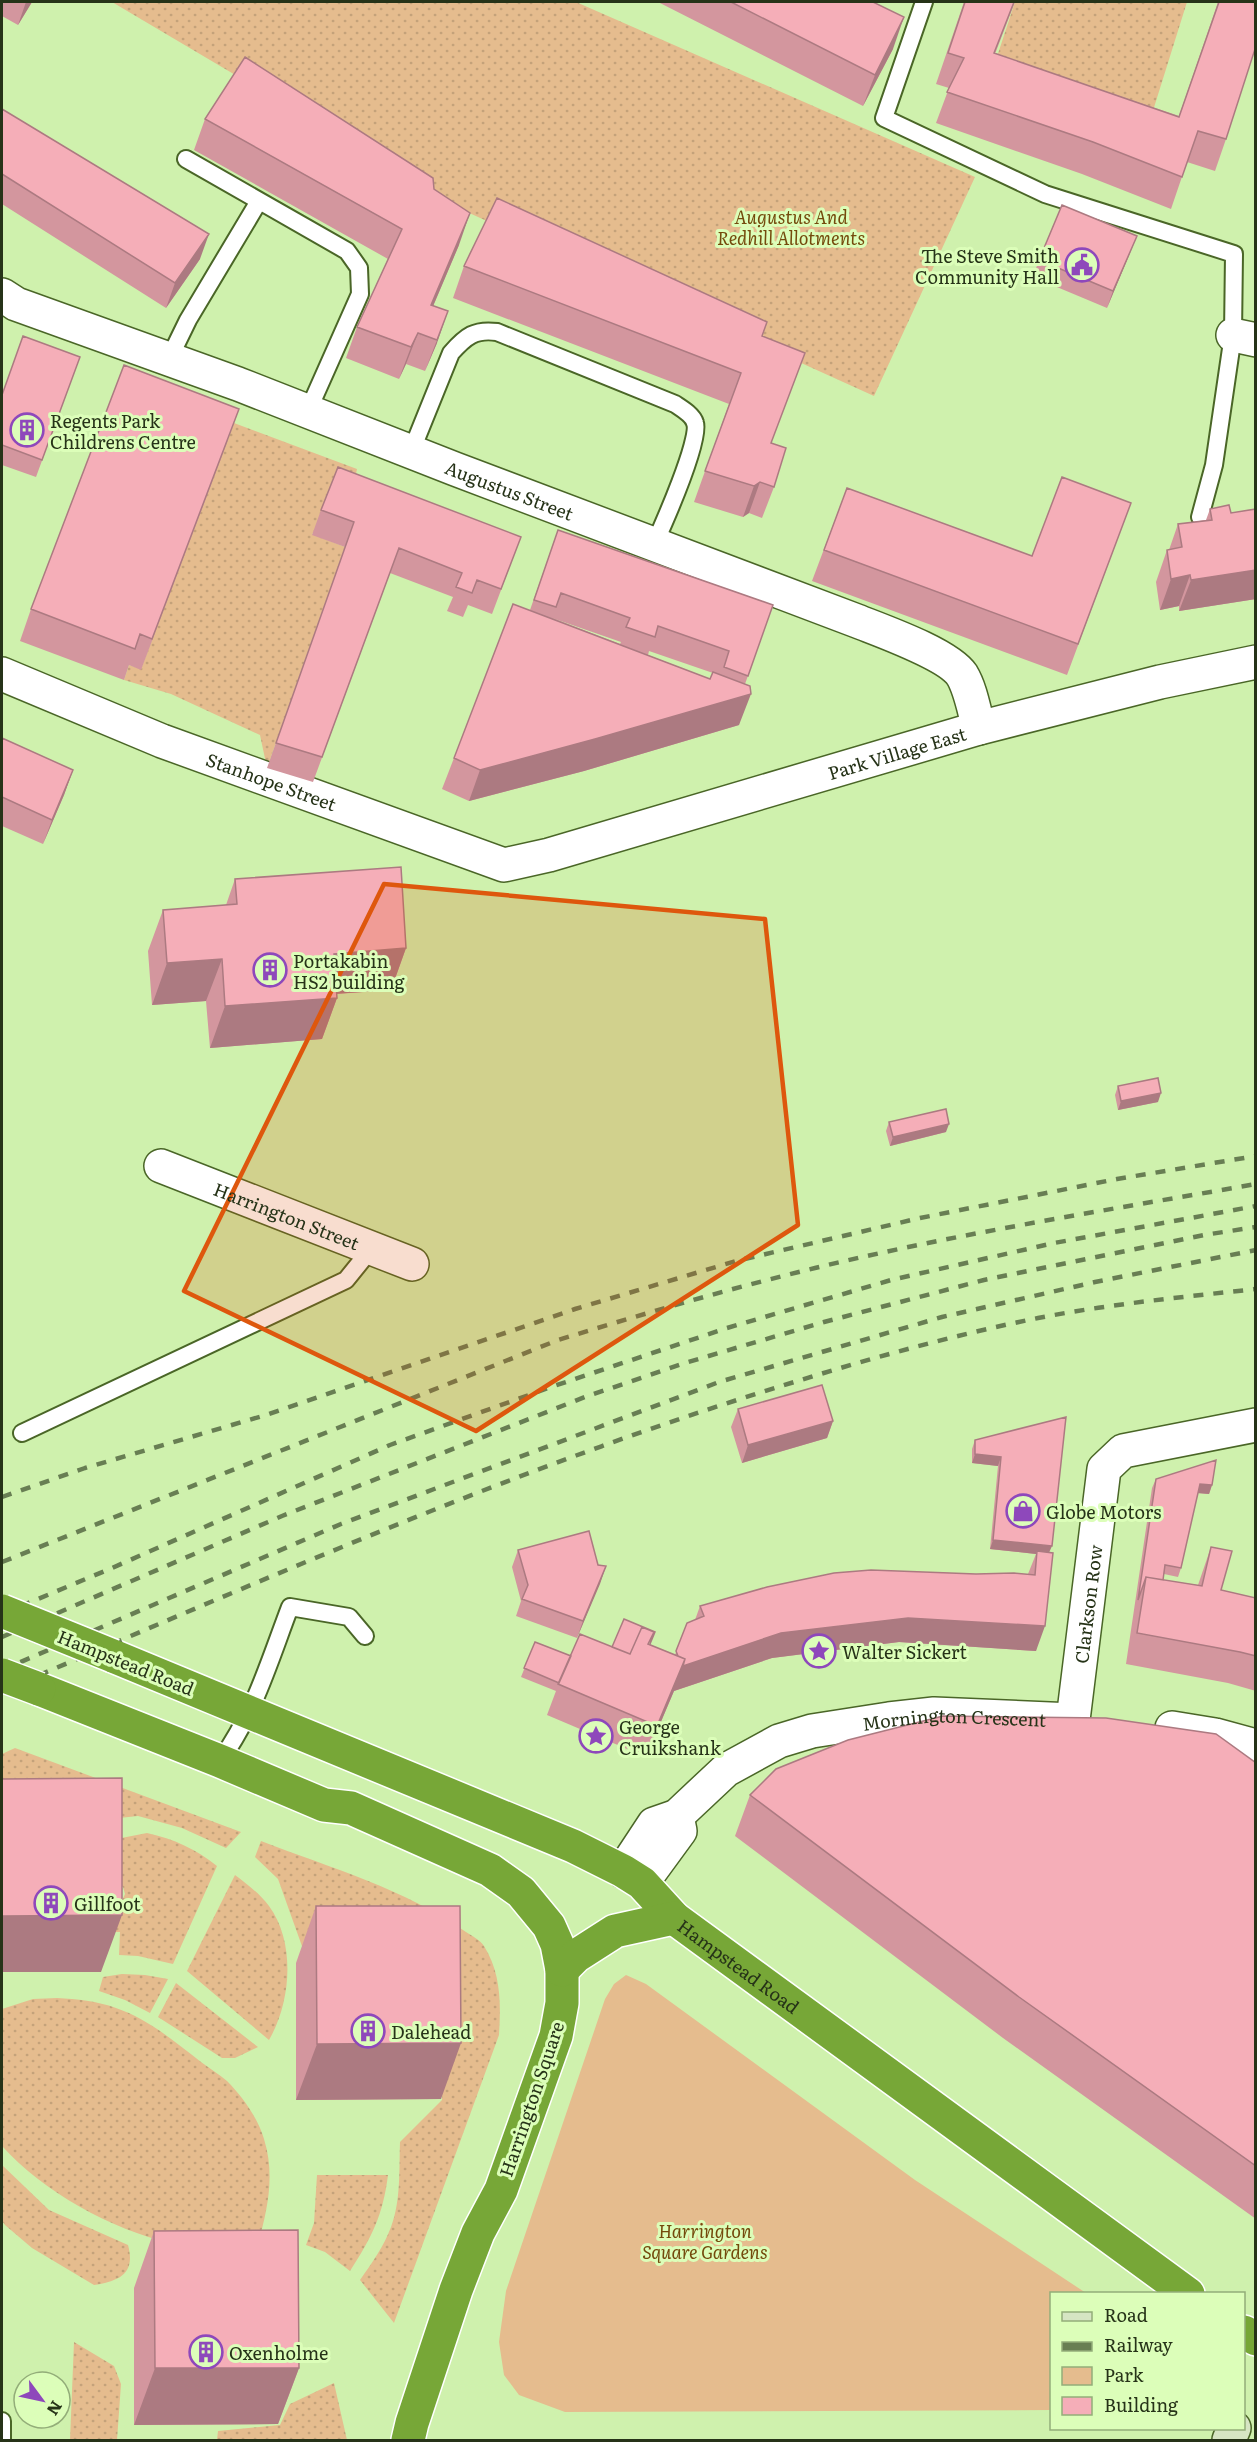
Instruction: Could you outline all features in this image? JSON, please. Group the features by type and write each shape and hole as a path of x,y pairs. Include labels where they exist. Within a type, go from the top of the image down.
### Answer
{"highway":[{"name":"Hampstead Road","path":"2,1611 573,1846 632,1877 674,1918 1185,2292"},
{"path":"2,1675 220,1761"},
{"name":"Harrington Square","path":"220,1761 324,1805 351,1808 490,1870 521,1892 549,1926 557,1944 562,1970 562,2003 556,2036 501,2190 478,2233 456,2290 416,2435"},
{"path":"562,1970 576,1956 615,1931 674,1918"}],"street":[{"name":"Augustus Street","path":"2,296 16,304 308,411 857,621 939,656 961,674 979,729"},
{"name":"Park Village East","path":"544,857 979,729 1160,682 1256,662"},
{"name":"Stanhope Street","path":"2,674 162,741 504,865 544,857"},
{"name":"Harrington Street","path":"160,1166 412,1264"},
{"name":"Clarkson Row","path":"1085,1721 1104,1469 1124,1450 1256,1425"},
{"name":"Mornington Crescent","path":"632,1877 654,1824 676,1816 726,1770 779,1741 812,1731 934,1714 1085,1721"},
{"path":"1141,1725 1215,1734 1256,1746"}],"lane":[{"path":"924,2 884,118 1045,194 1234,254 1244,338 1200,517"},
{"path":"186,159 347,251 359,268 360,294 308,411"},
{"path":"169,359 188,320 259,201"},
{"path":"411,452 451,353 462,341 481,330 497,332 675,404 688,413 695,422 695,436 671,506 654,545"},
{"path":"22,1432 346,1280 371,1249"},
{"path":"220,1761 250,1713 290,1606 349,1617 365,1636"},
{"path":"2,2421 2,2440"}],"highlighted area":[{"path":"384,884 765,919 798,1225 476,1431 184,1291"}],"green space":[{"name":"Augustus And Redhill Allotments","path":"112,2 576,2 975,177 874,396 467,212"},
{"path":"1015,2 1187,2 1146,133 988,84"},
{"path":"234,423 357,469 351,498 312,534 345,547 267,768 260,735 171,694 124,680 129,665 141,669"},
{"path":"15,1748 241,1832 226,1848 182,1828 138,1816 91,1821 2,1824 2,1754"},
{"path":"147,1833 184,1845 217,1866 173,1964 138,1956 119,1955 120,1932 105,1932 105,1910 121,1903 125,1894 123,1887 115,1881 106,1841"},
{"path":"261,1841 367,1880 418,1903 480,1942 490,1956 494,1967 500,2000 499,2035 394,2323 360,2280 381,2248 394,2217 399,2185 400,2142 442,2100 443,1958 303,1949 278,1879 255,1857"},
{"path":"235,1875 269,1906 278,1921 287,1955 286,1991 269,2040 187,1971"},
{"path":"122,1974 168,1979 150,2013 125,2000 99,1991 103,1977"},
{"name":"Harrington Square Gardens","path":"626,1975 646,1984 915,2180 1084,2292 1050,2292 1050,2410 565,2412 519,2395 504,2375 499,2342 506,2291 605,1999 614,1984"},
{"path":"176,1983 258,2047 235,2058 222,2058 158,2017"},
{"path":"57,1998 102,2004 139,2018 221,2076 238,2093 254,2115 261,2131 269,2165 269,2191 258,2243 180,2244 125,2229 57,2193 18,2163 2,2146 2,2009 33,1999"},
{"path":"2,2165 49,2210 128,2245 130,2263 123,2274 111,2281 94,2285 32,2248 5,2225 2,2221"},
{"path":"317,2175 388,2175 383,2202 375,2225 350,2271 325,2252 306,2245 314,2223"},
{"path":"74,2342 114,2366 121,2384 117,2440 70,2440"},
{"path":"334,2383 347,2440 217,2440 218,2431 280,2425 290,2404"}],"building":[{"path":"731,2 873,2 904,17 875,75"},
{"path":"965,2 1014,2 994,53 1179,117 1219,2 1256,2 1256,46 1226,139 1198,131 1182,177 1093,142 947,92 964,58 948,53"},
{"path":"245,57 433,178 434,189 470,213 431,305 448,311 437,340 418,333 411,347 357,327 402,229 205,119"},
{"path":"2,109 209,234 175,283 2,174"},
{"path":"497,198 767,322 762,336 805,353 771,443 786,448 774,487 760,482 754,486 705,471 741,373 464,266"},
{"name":"The Steve Smith Community Hall","path":"1062,205 1137,236 1113,291 1039,260"},
{"name":"Regents Park Childrens Centre","path":"23,336 80,357 42,460 2,445 2,395"},
{"path":"124,365 239,409 152,639 140,634 135,649 31,609"},
{"path":"338,467 521,537 501,589 477,580 472,593 456,587 462,573 399,548 322,757 276,743 354,522 321,510"},
{"path":"1062,477 1131,503 1078,644 824,550 847,488 1032,556"},
{"path":"1229,505 1231,513 1256,509 1256,570 1191,580 1190,575 1171,579 1167,550 1182,547 1178,524 1212,520 1210,509"},
{"path":"558,530 773,605 748,676 724,667 729,651 658,626 655,637 626,627 630,618 561,593 556,607 534,600"},
{"path":"513,604 710,679 713,672 750,686 751,694 480,770 454,758"},
{"path":"2,738 73,770 52,820 2,797"},
{"path":"401,867 406,948 334,954 337,998 225,1006 222,959 167,963 163,910 237,904 235,879"},
{"path":"1158,1078 1161,1093 1121,1101 1118,1086"},
{"path":"946,1109 949,1124 893,1137 889,1122"},
{"path":"822,1385 833,1421 748,1445 738,1409"},
{"name":"Globe Motors","path":"1066,1417 1052,1546 993,1540 1001,1457 975,1454 975,1440"},
{"path":"1216,1460 1212,1485 1200,1484 1181,1568 1165,1565 1163,1580 1146,1577 1138,1600 1156,1479"},
{"path":"589,1531 598,1565 606,1566 583,1621 522,1599 528,1585 518,1550"},
{"path":"1211,1547 1232,1551 1221,1590 1256,1598 1256,1656 1137,1633 1146,1577 1202,1586"},
{"path":"1037,1551 1053,1553 1045,1626 908,1618 781,1633 683,1666 685,1659 678,1656 676,1651 687,1623 704,1616 700,1606 767,1587 834,1573 871,1570 1035,1575"},
{"path":"624,1619 655,1632 650,1644 654,1632 642,1627 630,1654 612,1647"},
{"path":"642,1627 654,1632 648,1644 685,1659 657,1726 558,1684 580,1634 630,1654"},
{"path":"535,1642 571,1656 559,1683 524,1668"},
{"path":"943,1716 1106,1718 1216,1734 1256,1763 1256,2166 1019,1997 750,1795 776,1769 848,1740"},
{"path":"122,1778 122,1915 2,1916 2,1779"},
{"path":"316,1906 460,1906 461,2043 317,2044"},
{"path":"298,2230 299,2368 155,2368 154,2231"}],"railway":[{"path":"2,1497 85,1468 266,1415 575,1309 736,1261 920,1218 1117,1179 1256,1156"},
{"path":"2,1562 558,1340 590,1330 750,1284 870,1255 1034,1223 1256,1184"},
{"path":"2,1614 390,1445 551,1387 727,1328 891,1280 1054,1243 1256,1206"},
{"path":"2,1637 282,1516 585,1397 685,1363 824,1322 984,1280 1204,1235 1256,1227"},
{"path":"2,1670 341,1524 719,1382 942,1317 1095,1282 1256,1250"},
{"path":"2,1691 288,1569 481,1491 676,1420 775,1388 905,1350 1038,1318 1119,1305 1256,1289"}],"place":[{"name":"The Steve Smith Community Hall","path":"1082,265"},
{"name":"Regents Park Childrens Centre","path":"27,430"},
{"name":"Portakabin HS2 building","path":"270,970"},
{"name":"Globe Motors","path":"1023,1511"},
{"name":"Walter Sickert","path":"819,1651"},
{"name":"George Cruikshank","path":"596,1736"},
{"name":"Gillfoot","path":"51,1903"},
{"name":"Dalehead","path":"368,2031"},
{"name":"Oxenholme","path":"206,2352"}]}
